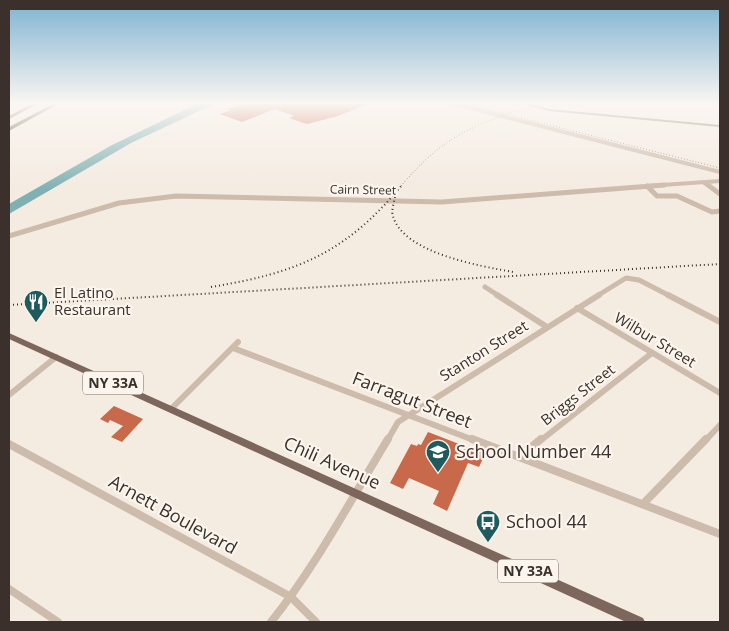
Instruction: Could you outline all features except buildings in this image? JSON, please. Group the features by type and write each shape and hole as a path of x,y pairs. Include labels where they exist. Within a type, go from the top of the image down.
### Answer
{"main road":[{"name":"Chili Avenue","path":"9,336 639,622"}],"street":[{"path":"566,132 720,172"},
{"name":"Cairn Street","path":"9,236 119,203 176,196 442,202 720,181"},
{"path":"703,182 720,194"},
{"path":"647,186 657,196 677,196 712,212 720,211"},
{"name":"Stanton Street","path":"271,622 291,598 396,424 408,415 577,308 630,277 720,322"},
{"path":"485,287 547,327"},
{"name":"Wilbur Street","path":"577,308 720,393"},
{"path":"170,409 238,342"},
{"name":"Farragut Street","path":"233,348 720,534"},
{"name":"Briggs Street","path":"519,457 652,353"},
{"path":"9,395 56,357"},
{"path":"643,504 720,426"},
{"name":"Arnett Boulevard","path":"9,444 291,598 316,622"},
{"path":"9,589 58,622"}],"water":[{"path":"138,132 153,132 131,143 9,214 9,204 112,145"}],"railway":[{"path":"401,186 433,153 462,132"},
{"path":"579,132 720,168"},
{"path":"211,287 269,275 294,267 318,256 361,228 402,185"},
{"path":"395,197 392,209 393,216 400,229 411,240 444,256 513,272"},
{"path":"9,305 720,264"}],"place":[{"name":"El Latino Restaurant","path":"36,323"},
{"name":"School Number 44","path":"438,473"},
{"name":"School 44","path":"488,543"}]}
